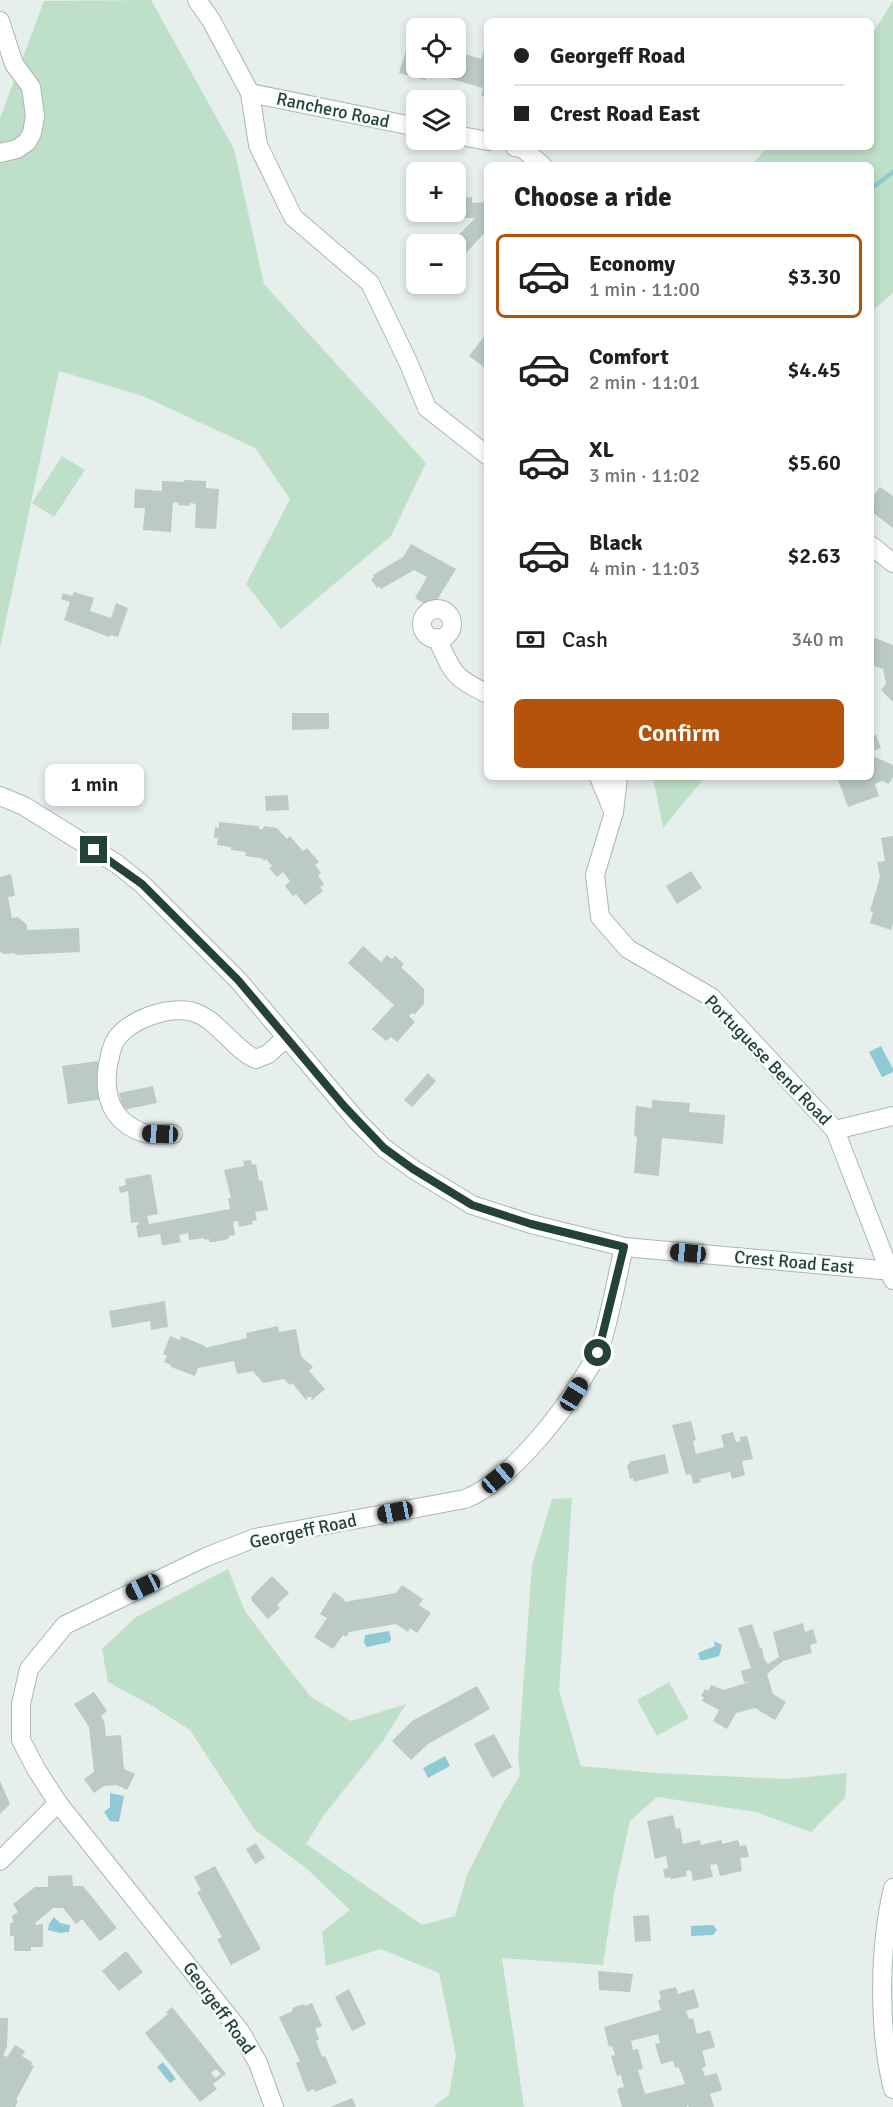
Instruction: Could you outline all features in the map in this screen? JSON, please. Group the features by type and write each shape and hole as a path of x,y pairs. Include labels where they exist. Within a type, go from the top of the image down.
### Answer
{"street":[{"path":"197,0 211,20 250,93 258,145 293,217 370,283 409,364 427,408 484,453"},
{"path":"0,21 14,64 31,87 35,116 32,134 27,142 17,149 0,153"},
{"name":"Ranchero Road","path":"250,93 406,125"},
{"path":"466,137 484,140"},
{"path":"524,150 538,162"},
{"path":"874,548 893,563"},
{"path":"437,639 453,673 465,683 484,692"},
{"path":"600,780 614,812"},
{"name":"Portuguese Bend Road","path":"618,780 614,812 596,875 600,917 628,949 711,997 835,1130 892,1274"},
{"name":"Crest Road East","path":"0,796 24,806 117,864 142,884 238,980 358,1122 384,1148 472,1205 531,1224 624,1247 892,1274"},
{"path":"173,1134 140,1131 116,1113 111,1105 107,1097 106,1079 115,1041 122,1033 140,1021 153,1016 165,1012 185,1011 202,1016 256,1059 268,1054 286,1038"},
{"path":"835,1130 893,1116"},
{"name":"Georgeff Road","path":"274,2107 258,2063 240,2031 58,1803 36,1769 21,1740 21,1704 29,1669 65,1625 206,1557 255,1538 465,1499 477,1494 508,1469 544,1431 574,1394 598,1353 624,1247"},
{"path":"0,1861 58,1803"},
{"path":"893,1888 887,1911 883,1976 885,2040 893,2089"}],"green space":[{"path":"151,0 234,149 264,284 426,463 391,536 281,629 246,584 290,499 255,448 143,396 59,371 0,648 0,118 44,1"},
{"path":"893,1 893,293 874,309 874,162 754,162 765,150 874,150 874,31"},
{"path":"62,456 85,470 54,517 32,503"},
{"path":"654,780 703,780 663,828"},
{"path":"572,1498 559,1691 581,1766 656,1773 787,1779 847,1773 845,1798 811,1832 756,1812 657,1797 630,1821 614,1894 603,1965 502,1958 524,2107 433,2107 449,2095 456,2055 439,1973 381,1949 326,1966 322,1932 350,1910 306,1868 255,1830 190,1730 108,1682 102,1649 136,1617 228,1569 245,1611 311,1697 351,1721 406,1704 383,1741 324,1815 306,1844 422,1925 455,1916 467,1875 520,1775 518,1758 532,1565 552,1499"},
{"path":"669,1682 689,1718 657,1736 637,1700"}],"water":[{"path":"881,1046 893,1069 893,1072 882,1077 869,1052"},
{"path":"389,1631 390,1642 367,1647 364,1643 365,1635"},
{"path":"714,1641 722,1645 719,1656 700,1660 698,1653 715,1646"},
{"path":"445,1756 450,1766 428,1778 423,1768"},
{"path":"110,1793 124,1796 119,1822 110,1821 104,1812 110,1807"},
{"path":"54,1917 60,1923 70,1925 69,1932 60,1933 48,1930"},
{"path":"713,1925 717,1930 713,1935 691,1936 691,1926"},
{"path":"163,2062 176,2079 170,2083 157,2067"}],"building":[{"path":"484,50 484,96 481,96 483,88 448,78 466,78 466,54 481,59"},
{"path":"406,51 406,75 399,73"},
{"path":"466,197 472,197 472,203 484,202 484,233 466,253 466,234 460,234 475,218 466,218"},
{"path":"484,337 484,367 469,356"},
{"path":"184,480 206,481 206,488 219,489 216,529 195,528 196,504 178,505 179,503 173,502 171,532 143,530 145,508 134,508 135,489 162,491 162,481 184,482"},
{"path":"880,487 893,496 893,528 874,514 874,495"},
{"path":"411,544 456,569 432,608 415,598 427,577 414,570 381,589 379,586 377,588 371,579 373,575 403,557"},
{"path":"74,592 94,598 90,611 111,618 116,603 128,608 118,637 110,635 109,637 64,620 70,602 61,599 63,593 72,596"},
{"path":"874,638 893,645 893,702 881,690 886,684 883,669 874,666"},
{"path":"292,713 329,713 329,729 292,730"},
{"path":"876,735 881,748 874,750 874,736"},
{"path":"874,756 893,765 893,777 889,784 882,781 875,784 879,796 848,807 838,780 874,780"},
{"path":"288,795 289,810 266,811 265,796"},
{"path":"219,822 259,826 259,829 263,829 264,826 277,828 287,839 290,836 303,851 307,848 319,862 315,865 321,873 318,876 324,884 320,887 323,891 305,905 285,886 290,881 283,872 277,877 269,868 272,866 266,859 264,861 261,858 245,856 246,852 217,845 218,838 214,838 215,827 219,828"},
{"path":"893,836 893,923 891,930 870,923 873,912 870,911 880,877 877,862 885,861 881,838"},
{"path":"691,871 702,888 677,904 666,886"},
{"path":"11,874 15,896 8,897 12,918 18,917 27,925 27,930 79,928 80,952 16,955 14,953 3,954 0,951 0,877"},
{"path":"363,946 381,962 387,955 392,959 395,956 404,964 401,967 424,989 424,1004 415,1014 412,1013 409,1016 415,1022 397,1042 391,1037 386,1041 372,1029 394,1005 348,963"},
{"path":"98,1061 103,1099 68,1104 62,1066"},
{"path":"428,1073 436,1081 412,1107 404,1100"},
{"path":"153,1086 157,1103 123,1110 119,1093"},
{"path":"652,1100 690,1103 689,1112 725,1115 723,1144 662,1138 659,1176 634,1173 637,1137 634,1136 636,1106 652,1108"},
{"path":"251,1160 252,1165 256,1164 259,1181 262,1180 268,1210 255,1212 257,1220 252,1221 253,1224 239,1227 238,1221 233,1222 235,1235 213,1242 209,1242 209,1239 204,1240 204,1238 189,1240 188,1233 179,1235 181,1242 166,1245 162,1245 160,1234 138,1238 136,1225 138,1222 131,1223 128,1191 120,1193 119,1187 126,1185 125,1179 151,1174 158,1214 147,1216 149,1224 230,1209 228,1198 231,1198 224,1170 244,1166 243,1161"},
{"path":"165,1301 168,1327 151,1330 150,1321 112,1328 109,1311"},
{"path":"278,1326 279,1332 296,1329 301,1356 313,1367 309,1371 325,1389 311,1401 312,1397 307,1397 307,1401 292,1383 290,1385 284,1379 263,1383 253,1371 237,1374 234,1361 198,1368 195,1376 164,1362 167,1356 163,1354 170,1336 180,1340 181,1336 205,1348 247,1338 246,1333"},
{"path":"691,1421 696,1440 693,1441 696,1454 724,1447 721,1435 733,1432 736,1442 740,1441 740,1437 747,1436 753,1459 742,1461 745,1475 732,1479 730,1472 700,1479 701,1482 693,1484 691,1474 686,1475 672,1425"},
{"path":"665,1454 669,1473 634,1482 633,1478 630,1479 627,1465 630,1464 629,1462"},
{"path":"272,1576 289,1593 277,1605 280,1608 268,1619 251,1600 251,1597"},
{"path":"402,1585 423,1599 419,1605 431,1613 417,1633 410,1628 408,1632 396,1624 349,1632 346,1637 343,1635 333,1649 314,1637 327,1618 320,1614 334,1592 345,1600 344,1602 396,1593"},
{"path":"803,1623 805,1632 813,1629 817,1643 810,1645 812,1653 783,1661 767,1674 773,1694 786,1702 775,1720 755,1708 736,1713 727,1729 713,1721 719,1710 702,1701 704,1697 701,1696 705,1689 708,1691 711,1685 724,1690 749,1682 744,1682 741,1671 751,1668 738,1628 752,1624 764,1659 768,1664 779,1657 773,1632"},
{"path":"477,1686 490,1709 428,1744 411,1760 392,1741 412,1721"},
{"path":"94,1692 107,1711 101,1716 106,1736 121,1735 124,1769 135,1774 127,1790 117,1785 104,1786 94,1793 84,1779 94,1772 89,1727 74,1704"},
{"path":"494,1734 512,1767 492,1778 474,1744"},
{"path":"0,1781 10,1804 0,1814"},
{"path":"673,1815 676,1829 680,1828 683,1844 700,1840 701,1845 722,1840 722,1844 738,1840 740,1846 746,1845 749,1857 740,1858 742,1871 720,1876 717,1864 710,1865 713,1877 693,1881 691,1870 686,1871 687,1876 665,1878 663,1869 668,1868 666,1856 655,1859 647,1821"},
{"path":"256,1843 265,1858 255,1864 246,1849"},
{"path":"215,1866 261,1949 231,1965 217,1939 222,1937 197,1892 201,1890 194,1877"},
{"path":"72,1875 73,1886 83,1886 117,1928 100,1941 82,1919 76,1924 63,1908 53,1908 35,1923 36,1925 43,1924 43,1947 31,1947 31,1951 14,1951 14,1936 10,1936 10,1923 13,1923 12,1916 18,1912 13,1904 35,1887 48,1887 48,1876"},
{"path":"649,1915 651,1941 635,1942 633,1916"},
{"path":"126,1951 143,1972 119,1991 102,1971"},
{"path":"598,1971 633,1974 630,1992 599,1990"},
{"path":"676,1987 678,1994 694,1989 699,2007 686,2011 689,2019 693,2018 697,2034 710,2030 715,2047 702,2051 706,2066 702,2068 705,2076 717,2073 722,2090 710,2094 714,2107 689,2107 688,2105 686,2107 622,2107 617,2089 624,2087 621,2075 617,2076 611,2056 615,2055 612,2046 609,2047 604,2027 661,2010 658,2000 661,1999 659,1991","holes":["658,2034 660,2043 655,2044 661,2064 673,2061 675,2068 678,2067 681,2072 685,2084 645,2094 638,2070 643,2069 638,2049 633,2050 631,2041"]},
{"path":"349,1989 366,2024 352,2031 335,1997"},
{"path":"312,2003 322,2026 315,2029 319,2039 316,2041 337,2083 315,2092 314,2089 307,2092 296,2063 300,2061 279,2017 293,2011 292,2008"},
{"path":"172,2007 226,2074 213,2084 217,2089 200,2102 145,2033 168,2014 166,2012","holes":["216,2069 221,2074 215,2078 211,2073"]},
{"path":"0,2018 8,2018 7,2047 3,2055 7,2057 15,2045 25,2051 22,2056 34,2066 16,2100 18,2101 15,2107 0,2107"},
{"path":"352,2098 356,2107 330,2107"}],"waterway":[{"path":"874,186 893,172"}],"route":[{"path":"94,850 117,864 142,884 238,980 304,1060 384,1148 413,1169 472,1205 531,1224 624,1247 598,1353"}]}
